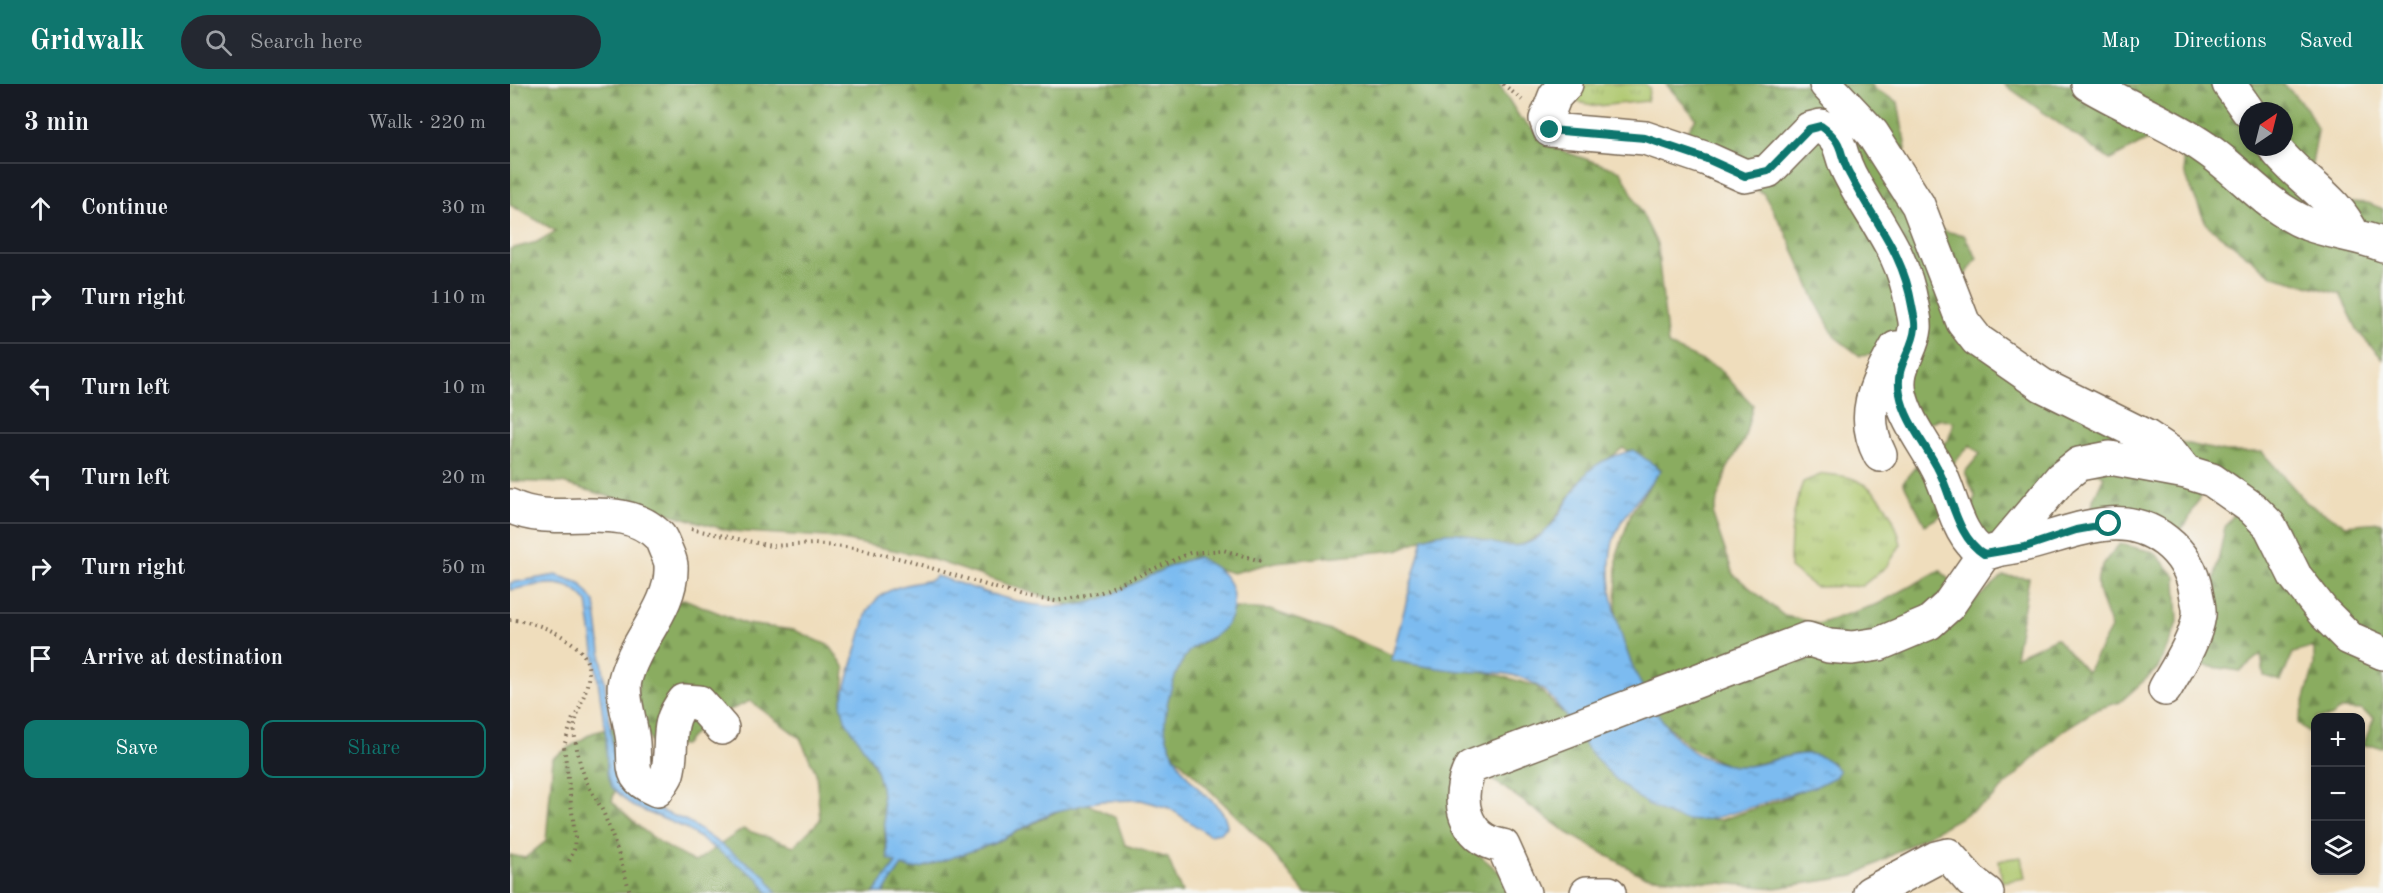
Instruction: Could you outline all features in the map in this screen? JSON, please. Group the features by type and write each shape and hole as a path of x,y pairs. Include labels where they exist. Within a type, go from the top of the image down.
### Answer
{"street":[{"path":"1566,84 1555,96 1546,119 1550,130 1645,138 1707,159 1745,176 1768,171 1809,129 1821,126 1837,137 1849,173 1897,252 1909,291 1915,328 1900,366 1900,394 1920,443 1937,467 1961,525 1977,550 1993,552 2025,547 2076,530 2109,524 2145,528 2170,543 2186,560 2195,587 2200,613 2187,652 2165,689"},
{"path":"1826,84 1872,133 1918,205 1963,322 1977,340 2042,385 2147,437 2171,453 2186,471"},
{"path":"2088,84 2109,97 2172,125 2208,150 2268,202 2308,224 2372,238"},
{"path":"2229,84 2242,102"},
{"path":"2282,156 2299,174 2329,198 2346,218 2372,238"},
{"path":"1880,455 1870,436 1869,419 1876,392 1898,345 1914,323"},
{"path":"1524,893 1503,846 1488,844 1475,832 1463,812 1464,780 1471,767 1807,639 1829,646 1852,648 1878,644 1929,623 1948,606 1993,552 2061,478 2079,464 2110,458 2186,471 2212,480 2252,508 2270,526 2295,576 2323,612 2349,638 2383,653"},
{"path":"510,506 519,511 561,517 603,515 639,521 661,537 671,565 665,596 635,653 624,682 633,742 633,771 642,784 657,790 667,774 669,735 675,712 684,700 699,702 722,728"},
{"path":"1870,893 1948,855 1971,881 1986,893"},
{"path":"1587,893 1609,893"}],"path":[{"path":"685,528 771,546 814,544 854,548 902,558 1025,597 1056,601 1101,592 1190,553 1222,550 1261,561"},
{"path":"510,620 544,625 570,642 587,661 588,681 564,746 575,836 574,850 568,861"},
{"path":"575,712 574,736 584,777 603,812 630,893"}],"green space":[{"path":"510,84 1499,84 1520,118 1557,149 1621,171 1657,244 1668,345 1718,368 1753,405 1744,440 1727,469 1713,515 1733,574 1783,615 1818,624 1878,604 1940,570 1971,604 2003,576 2029,578 2015,657 2056,638 2087,672 2111,628 2099,592 2099,575 2102,566 2120,544 2154,552 2176,577 2178,622 2158,668 2120,702 2097,709 2062,731 1988,802 1854,876 1775,888 1643,876 1568,833 1496,782 1459,767 1463,841 1505,877 1519,893 1305,893 1265,844 1174,755 1161,724 1177,654 1212,638 1235,608 1270,610 1348,637 1403,660 1476,669 1536,686 1564,714 1605,766 1671,815 1721,820 1780,800 1819,783 1837,771 1832,762 1797,754 1748,766 1728,766 1690,747 1661,719 1631,667 1616,619 1617,555 1631,513 1661,469 1623,448 1581,479 1546,532 1513,550 1435,534 1397,550 1275,562 1233,573 1200,564 1078,608 919,555 827,537 730,531 562,483 511,481 510,249 537,242 556,231 510,205"},
{"path":"1584,84 1645,84 1650,88 1647,101 1597,106 1573,101 1575,92"},
{"path":"1666,84 1872,84 1874,89 1898,102 1906,149 1888,191 1905,210 1921,222 1939,230 1964,235 1977,258 1952,296 1968,341 2175,441 2225,452 2262,452 2307,503 2345,525 2380,522 2383,524 2383,747 2365,745 2374,718 2361,710 2341,709 2336,713 2311,713 2311,734 2298,723 2314,666 2314,647 2293,653 2281,681 2264,676 2261,654 2240,671 2199,665 2195,632 2212,591 2225,527 2242,502 2205,486 2186,524 2168,540 2092,512 2093,500 2104,476 2091,470 2006,546 1966,540 1975,496 1965,472 1980,454 1970,445 1942,476 1956,507 1925,525 1903,482 1920,461 1948,441 1954,422 1939,419 1901,433 1890,353 1860,356 1835,337 1817,304 1786,233 1763,193 1676,149 1696,118"},
{"path":"2004,84 2284,84 2307,109 2318,131 2311,169 2337,201 2368,203 2383,209 2383,359 2359,333 2340,294 2273,276 2206,224 2185,174 2180,144 2149,139 2110,160"},
{"path":"1823,474 1852,478 1873,491 1886,507 1898,535 1901,544 1888,565 1862,586 1815,587 1790,568 1792,524 1799,493 1803,482"},
{"path":"684,599 746,624 794,630 830,646 845,668 842,703 885,787 887,853 916,869 993,844 1079,800 1116,818 1125,845 1168,858 1182,893 510,893 510,855 525,858 546,841 553,758 592,733 619,726 622,767 612,801 650,836 695,862 743,829 794,846 820,820 816,773 800,738 750,701 705,721 684,745 652,743 636,713 639,672 669,605"},
{"path":"2021,857 2025,878 2002,882 1999,860"}],"water":[{"path":"1633,450 1661,470 1622,522 1613,542 1610,567 1612,596 1619,628 1630,661 1645,692 1662,719 1681,741 1701,756 1727,765 1747,766 1798,754 1809,754 1819,756 1829,762 1839,771 1835,777 1817,786 1718,817 1688,820 1672,816 1655,809 1610,774 1588,749 1557,704 1533,683 1507,674 1444,669 1391,660 1423,538 1454,533 1513,546 1530,542 1540,536 1556,520 1588,472 1603,461"},
{"path":"1198,557 1216,568 1226,578 1232,592 1233,608 1228,623 1223,629 1192,648 1184,658 1170,693 1165,729 1170,747 1180,766 1224,815 1227,827 1220,833 1209,835 1169,808 1141,800 1100,801 1053,812 995,843 921,868 910,869 902,866 883,893 874,893 896,863 888,859 881,787 874,764 845,720 841,703 867,612 879,597 894,588 931,580 936,576 1017,601 1059,607 1080,605 1101,599 1161,570"},
{"path":"556,575 580,583 595,602 617,783 636,801 687,821 765,875 777,893 768,893 759,879 683,827 632,806 612,787 607,772 606,737 587,602 571,588 561,585 542,584 510,590 510,583"}],"route":[{"path":"1550,130 1645,138 1707,159 1745,176 1768,171 1809,129 1821,126 1837,137 1849,173 1897,252 1909,291 1915,328 1900,366 1900,394 1920,443 1937,467 1961,525 1977,550 1984,554 2001,549 2025,547 2076,530 2109,524"}]}
